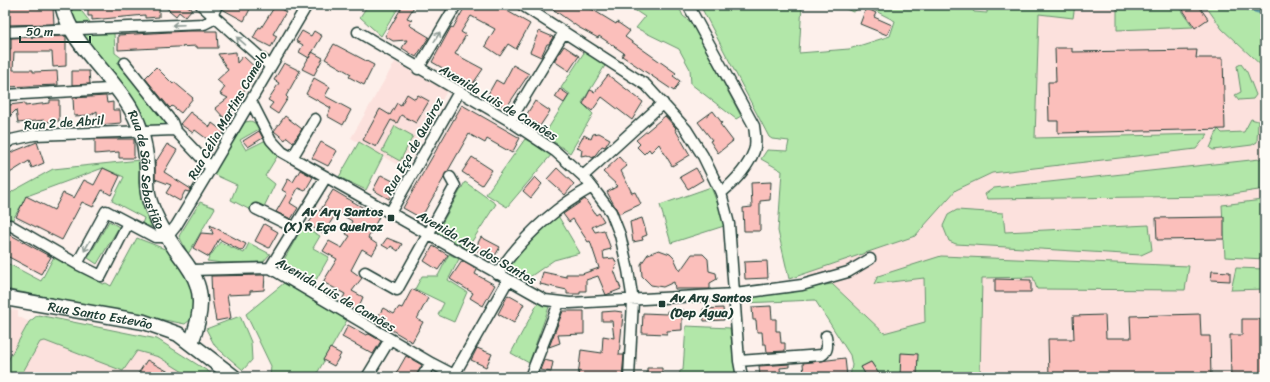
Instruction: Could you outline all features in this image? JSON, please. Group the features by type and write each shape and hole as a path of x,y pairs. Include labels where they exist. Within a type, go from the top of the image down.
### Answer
{"street":[{"name":"Rua de São Sebastião","path":"62,5 71,28 85,50 114,83 133,111 145,147 148,195 156,218 167,237 191,270 198,284 200,300 199,322 191,343"},
{"path":"201,5 270,66"},
{"path":"5,32 71,28 204,24 210,21 217,5"},
{"name":"Rua Célia Martins Camelo","path":"167,237 176,226 212,168 270,66 307,5"},
{"path":"418,69 456,5"},
{"path":"522,5 646,85 664,103 686,129 703,156 721,193 729,224 739,361 742,377"},
{"path":"688,5 754,126 756,138 754,151 735,181 721,193"},
{"name":"Avenida Luis de Camões","path":"358,32 418,69 510,122 555,151 584,176 611,212 620,235 628,270 632,301 629,377"},
{"path":"510,122 564,32"},
{"path":"125,63 172,122 175,130 212,168"},
{"path":"5,95 109,89 114,83"},
{"name":"Rua Eça de Queiroz","path":"390,213 459,92"},
{"name":"Avenida Ary dos Santos","path":"251,101 271,140 282,152 545,300 559,303 632,301 735,294 802,285 848,272 870,259"},
{"path":"584,176 664,103"},
{"path":"292,158 315,119"},
{"name":"Rua 2 de Abril","path":"5,144 11,140 34,135 140,130 175,130"},
{"path":"270,268 326,177"},
{"path":"365,272 397,290 455,186 450,177"},
{"path":"497,274 512,253 528,236 568,200 592,187"},
{"path":"256,209 294,228"},
{"path":"77,264 106,212 155,237 167,237"},
{"path":"10,225 77,264 101,276 128,223"},
{"name":"Avenida Luís de Camões","path":"191,270 270,268 431,363 456,376"},
{"path":"456,376 508,280"},
{"name":"Rua Santo Estevão","path":"5,298 144,322 178,334 234,377"},
{"path":"530,377 559,303"},
{"path":"739,361 822,355 826,352 828,347 826,336"},
{"path":"367,377 390,339"},
{"path":"422,377 431,363"}],"shaded area":[{"path":"987,5 1205,5 1222,29 1265,69 1265,377 881,377 807,273 915,236 956,190 992,172 990,154"},
{"path":"395,62 447,91 403,168 351,138"},
{"path":"5,309 18,311 18,316 29,322 38,315 157,339 217,377 5,377"}],"green space":[{"path":"69,5 83,5 79,8 90,22 75,23"},
{"path":"368,5 400,5 381,36 360,17"},
{"path":"627,5 678,5 683,16 691,22 741,116 736,119 691,84 690,69 679,49 636,28 645,17"},
{"path":"700,5 802,5 799,53 849,49 890,36 895,21 864,5 970,5 974,12 987,13 987,5 1075,5 1073,18 1039,14 1035,138 1208,134 1196,149 992,173 956,190 915,236 789,279 778,231 782,171 761,159 767,150 787,151 789,141 772,139 769,137"},
{"path":"837,5 864,5 853,12"},
{"path":"1117,5 1186,5 1181,9 1193,27 1117,30"},
{"path":"1205,5 1265,5 1265,69 1222,29"},
{"path":"87,33 114,33 115,53 123,59 117,63 166,119 167,124 149,127 118,80 84,36"},
{"path":"585,51 606,64 582,103 593,114 570,153 544,135 570,94 561,88"},
{"path":"1241,64 1247,72 1256,95 1253,99 1239,100 1235,95 1241,92 1237,66"},
{"path":"1251,119 1258,121 1257,142 1252,145 1213,150 1210,148 1218,129 1222,133 1244,132"},
{"path":"251,121 255,123 259,129 240,140 246,150 266,140 278,155 265,176 275,184 260,215 231,200 237,185 213,174 245,122"},
{"path":"395,126 413,136 400,161 382,151"},
{"path":"525,139 552,154 507,207 486,194"},
{"path":"359,142 383,156 366,190 339,177"},
{"path":"1265,154 1265,189 1219,196 987,199 985,194 994,188 1260,159"},
{"path":"140,160 139,183 145,207 155,228 142,224 144,218 112,201 124,177 103,168 27,196 5,232 5,199 13,191 53,169"},
{"path":"465,182 496,204 467,249 437,232"},
{"path":"711,187 720,210 724,226 671,243 660,205"},
{"path":"1262,200 1265,206 1265,259 1225,257 1222,205"},
{"path":"200,202 215,208 188,254 179,236"},
{"path":"957,210 1003,213 1005,232 1149,225 1152,250 1141,255 956,244 949,241 943,226 948,215"},
{"path":"557,214 580,253 554,260 524,281 504,269 516,251"},
{"path":"109,221 119,227 97,264 88,258"},
{"path":"303,226 320,236 313,248 329,257 312,287 281,265"},
{"path":"137,238 170,251 188,278 195,294 195,316 185,324 5,289 5,262 41,281 57,251 103,284 106,283 111,286"},
{"path":"220,242 244,253 249,243 270,254 263,262 222,263 207,261"},
{"path":"449,254 459,259 448,280 467,292 454,322 438,315 444,303 415,289 422,276 438,276"},
{"path":"941,256 1189,266 1185,290 1037,289 1033,277 982,278 980,377 881,377 871,362 861,367 867,377 850,377 852,365 850,355 815,300 743,303 743,298 832,284 884,333 925,322 924,278 874,284 878,276"},
{"path":"1236,268 1265,269 1265,289 1231,290"},
{"path":"284,283 347,320 315,377 270,377 271,366 246,314"},
{"path":"538,303 549,307 529,363 511,353"},
{"path":"38,315 157,339 217,377 191,377 159,357 137,351 123,371 45,341 40,342 20,377 5,377 5,366 29,322"},
{"path":"240,316 251,342 252,360 243,370 215,346 206,329"},
{"path":"686,326 730,328 736,377 679,377 680,371 683,370"}],"building":[{"path":"5,5 38,5 38,8 53,7 54,24 5,25"},
{"path":"94,5 127,5 127,10 139,5 159,5 159,17 145,18 145,15 92,20 92,16 88,16 88,7 95,7"},
{"path":"163,5 186,5 192,9 185,17 179,12 176,16"},
{"path":"223,5 243,5 250,9 244,21 222,9"},
{"path":"403,5 415,5 407,18 412,20 409,25 429,37 416,57 402,48 407,40 393,41 385,36"},
{"path":"466,5 504,5 502,8 530,24 516,49 508,44 500,56 485,46 495,29 471,16 461,32 466,35 455,54 483,69 472,85 432,62 451,27 453,28"},
{"path":"547,5 585,5 616,24 617,22 630,31 625,37 676,73 673,76 680,81 674,91 622,56 624,53 599,36 598,38 578,27"},
{"path":"1191,5 1198,5 1208,19 1195,28 1183,10"},
{"path":"275,6 286,12 273,34 277,36 271,47 253,38 259,27 261,28"},
{"path":"866,8 876,13 874,17 892,25 887,35 860,24"},
{"path":"187,31 217,31 218,48 197,48 197,46 118,50 118,35"},
{"path":"302,31 311,36 314,31 322,36 309,58 299,52 303,45 296,41"},
{"path":"539,31 553,37 549,44 547,44 541,57 530,52"},
{"path":"66,36 66,66 53,67 52,52 14,52 13,70 33,70 33,72 57,71 58,85 5,87 5,49 11,49 11,38"},
{"path":"334,44 374,65 364,85 349,77 351,74 325,59"},
{"path":"564,46 579,56 569,71 554,61"},
{"path":"1055,48 1072,48 1072,52 1197,50 1196,58 1223,58 1225,129 1058,133 1058,121 1049,121 1048,82 1056,82"},
{"path":"236,52 237,63 243,56 259,71 243,87 245,89 234,110 224,118 215,108 228,98 220,94 225,87 217,80 228,70 218,54"},
{"path":"312,52 323,58 314,75 302,69"},
{"path":"284,63 300,71 286,96 288,98 278,114 269,108 273,103 268,100 279,83 274,80"},
{"path":"513,65 529,74 506,108 487,96 496,80 503,84"},
{"path":"156,67 173,84 174,82 193,98 181,113 172,106 170,108 145,78"},
{"path":"72,71 89,71 90,84 72,85"},
{"path":"608,75 643,102 632,120 602,97 592,111 583,104 590,90 595,92"},
{"path":"314,78 330,87 325,96 351,110 343,125 327,116 331,108 306,94"},
{"path":"560,89 569,95 564,103 555,97"},
{"path":"407,94 415,99 418,95 429,101 416,123 401,115 397,123 391,120 376,147 363,140 380,109 390,115 397,103 401,105"},
{"path":"106,96 107,103 113,102 113,110 120,110 121,123 98,125 97,111 91,115 74,116 73,98"},
{"path":"50,100 59,100 59,121 44,122 44,120 18,123 16,110 10,116 9,105 25,103 25,106 50,103"},
{"path":"535,101 550,111 540,126 525,117"},
{"path":"462,105 520,138 512,153 487,139 485,143 469,134 421,218 403,208"},
{"path":"713,111 722,123 720,124 733,141 718,153 710,141 712,140 698,122"},
{"path":"190,112 210,127 212,123 224,132 215,145 195,130 193,133 180,124"},
{"path":"285,116 302,129 293,142 287,137 285,140 274,131"},
{"path":"665,116 676,128 675,129 690,155 672,166 659,144 651,152 649,149 644,154 637,147 640,144 636,140"},
{"path":"259,131 263,138 248,147 243,141"},
{"path":"599,133 610,139 605,147 602,146 593,158 587,155 581,156 582,150 577,148 584,135 591,139 593,134"},
{"path":"95,139 134,139 134,158 119,158 119,152 95,154"},
{"path":"37,142 44,163 32,168 29,161 5,176 5,155"},
{"path":"321,142 337,151 328,166 312,158"},
{"path":"167,144 177,150 164,172 191,189 189,192 185,191 180,201 166,193 171,185 155,179 155,163"},
{"path":"472,157 492,170 482,185 462,172"},
{"path":"619,157 627,166 621,171 632,193 635,192 641,204 619,214 607,192 618,186 603,172"},
{"path":"103,168 120,176 111,195 102,190 93,207 82,202 62,240 16,217 26,196 54,210 63,193 74,198 84,180 94,185"},
{"path":"557,168 574,184 565,195 547,179"},
{"path":"696,168 703,180 688,189 680,177"},
{"path":"300,170 313,177 305,191 298,188 290,203 298,208 291,219 276,212 287,193 282,190 288,179 293,182"},
{"path":"381,175 397,183 389,199 373,190"},
{"path":"535,177 542,184 531,198 523,191"},
{"path":"771,182 770,200 760,201 760,231 744,231 743,208 752,207 751,183"},
{"path":"333,190 379,217 368,238 378,245 372,255 362,249 351,270 362,278 352,291 363,297 357,311 341,302 345,294 323,282 337,259 323,251 329,241 342,248 350,236 346,234 352,221 337,212 323,234 308,224 318,210 320,211"},
{"path":"585,199 596,215 599,213 604,221 592,227 595,232 604,230 611,249 603,251 604,259 614,258 617,265 615,266 616,269 614,270 621,289 606,295 598,276 586,280 586,291 580,291 580,294 567,294 567,290 540,284 543,272 566,277 566,274 582,274 599,268 590,241 588,242 573,219 569,222 563,214"},
{"path":"1224,217 1224,239 1157,240 1156,218"},
{"path":"642,218 647,235 642,237 643,240 633,242 630,222"},
{"path":"264,224 278,232 269,248 255,241"},
{"path":"210,225 246,244 242,251 219,239 209,257 193,248 201,233 213,234"},
{"path":"9,234 51,257 41,274 5,255 5,240"},
{"path":"481,237 500,247 492,261 475,249"},
{"path":"387,238 402,244 398,251 391,246 389,249 382,245"},
{"path":"433,246 448,255 438,270 424,261"},
{"path":"659,250 670,254 674,258 680,271 692,254 703,254 708,259 709,271 716,273 717,279 710,283 710,289 675,289 674,282 663,287 651,285 642,276 641,264 648,254"},
{"path":"462,261 477,270 475,274 495,285 483,306 470,298 473,293 450,279"},
{"path":"767,261 768,278 745,279 744,262"},
{"path":"1212,271 1230,272 1230,281 1211,280"},
{"path":"265,275 264,290 250,291 250,294 227,295 231,318 216,321 212,298 211,276"},
{"path":"995,279 1031,280 1031,292 995,292"},
{"path":"412,289 428,298 417,319 423,322 412,342 385,326 384,328 375,322 383,308 394,314 399,307 402,308"},
{"path":"508,295 524,304 514,323 498,314"},
{"path":"771,306 772,319 776,319 776,331 780,331 781,343 785,343 785,351 767,352 766,344 763,344 762,332 757,332 756,320 753,320 752,307"},
{"path":"723,308 724,320 704,321 703,309"},
{"path":"684,310 684,317 682,317 682,330 667,331 667,334 642,333 643,313 667,314 667,311"},
{"path":"563,311 584,311 584,334 558,335 560,343 549,347"},
{"path":"602,312 622,312 623,315 619,355 624,355 622,377 578,377 581,350 602,353 603,336 614,338 612,321 602,321"},
{"path":"1200,314 1201,336 1210,336 1211,377 1049,377 1048,339 1074,339 1073,316 1105,315 1106,338 1131,338 1130,316"},
{"path":"1242,319 1265,319 1265,377 1231,377 1230,335 1242,335"},
{"path":"348,325 381,341 373,354 342,337"},
{"path":"330,348 341,354 334,366 323,360"},
{"path":"477,348 492,354 486,367 471,360"},
{"path":"901,353 918,354 917,376 900,376"},
{"path":"406,356 422,365 416,377 394,377"},
{"path":"845,358 847,377 804,377 803,363"},
{"path":"147,360 178,377 136,377"},
{"path":"544,360 553,362 551,372 540,370"},
{"path":"871,362 881,377 867,377 861,367"},
{"path":"790,364 790,367 780,368 781,377 760,376 759,366"},
{"path":"647,368 662,368 662,377 647,377"}],"waterway":[{"path":"1245,5 1248,9 1265,14"}],"place":[{"name":"Av Ary Santos (X) R Eça Queiroz","path":"391,218"},
{"name":"Av Ary Santos (Dep Água)","path":"662,304"}]}
